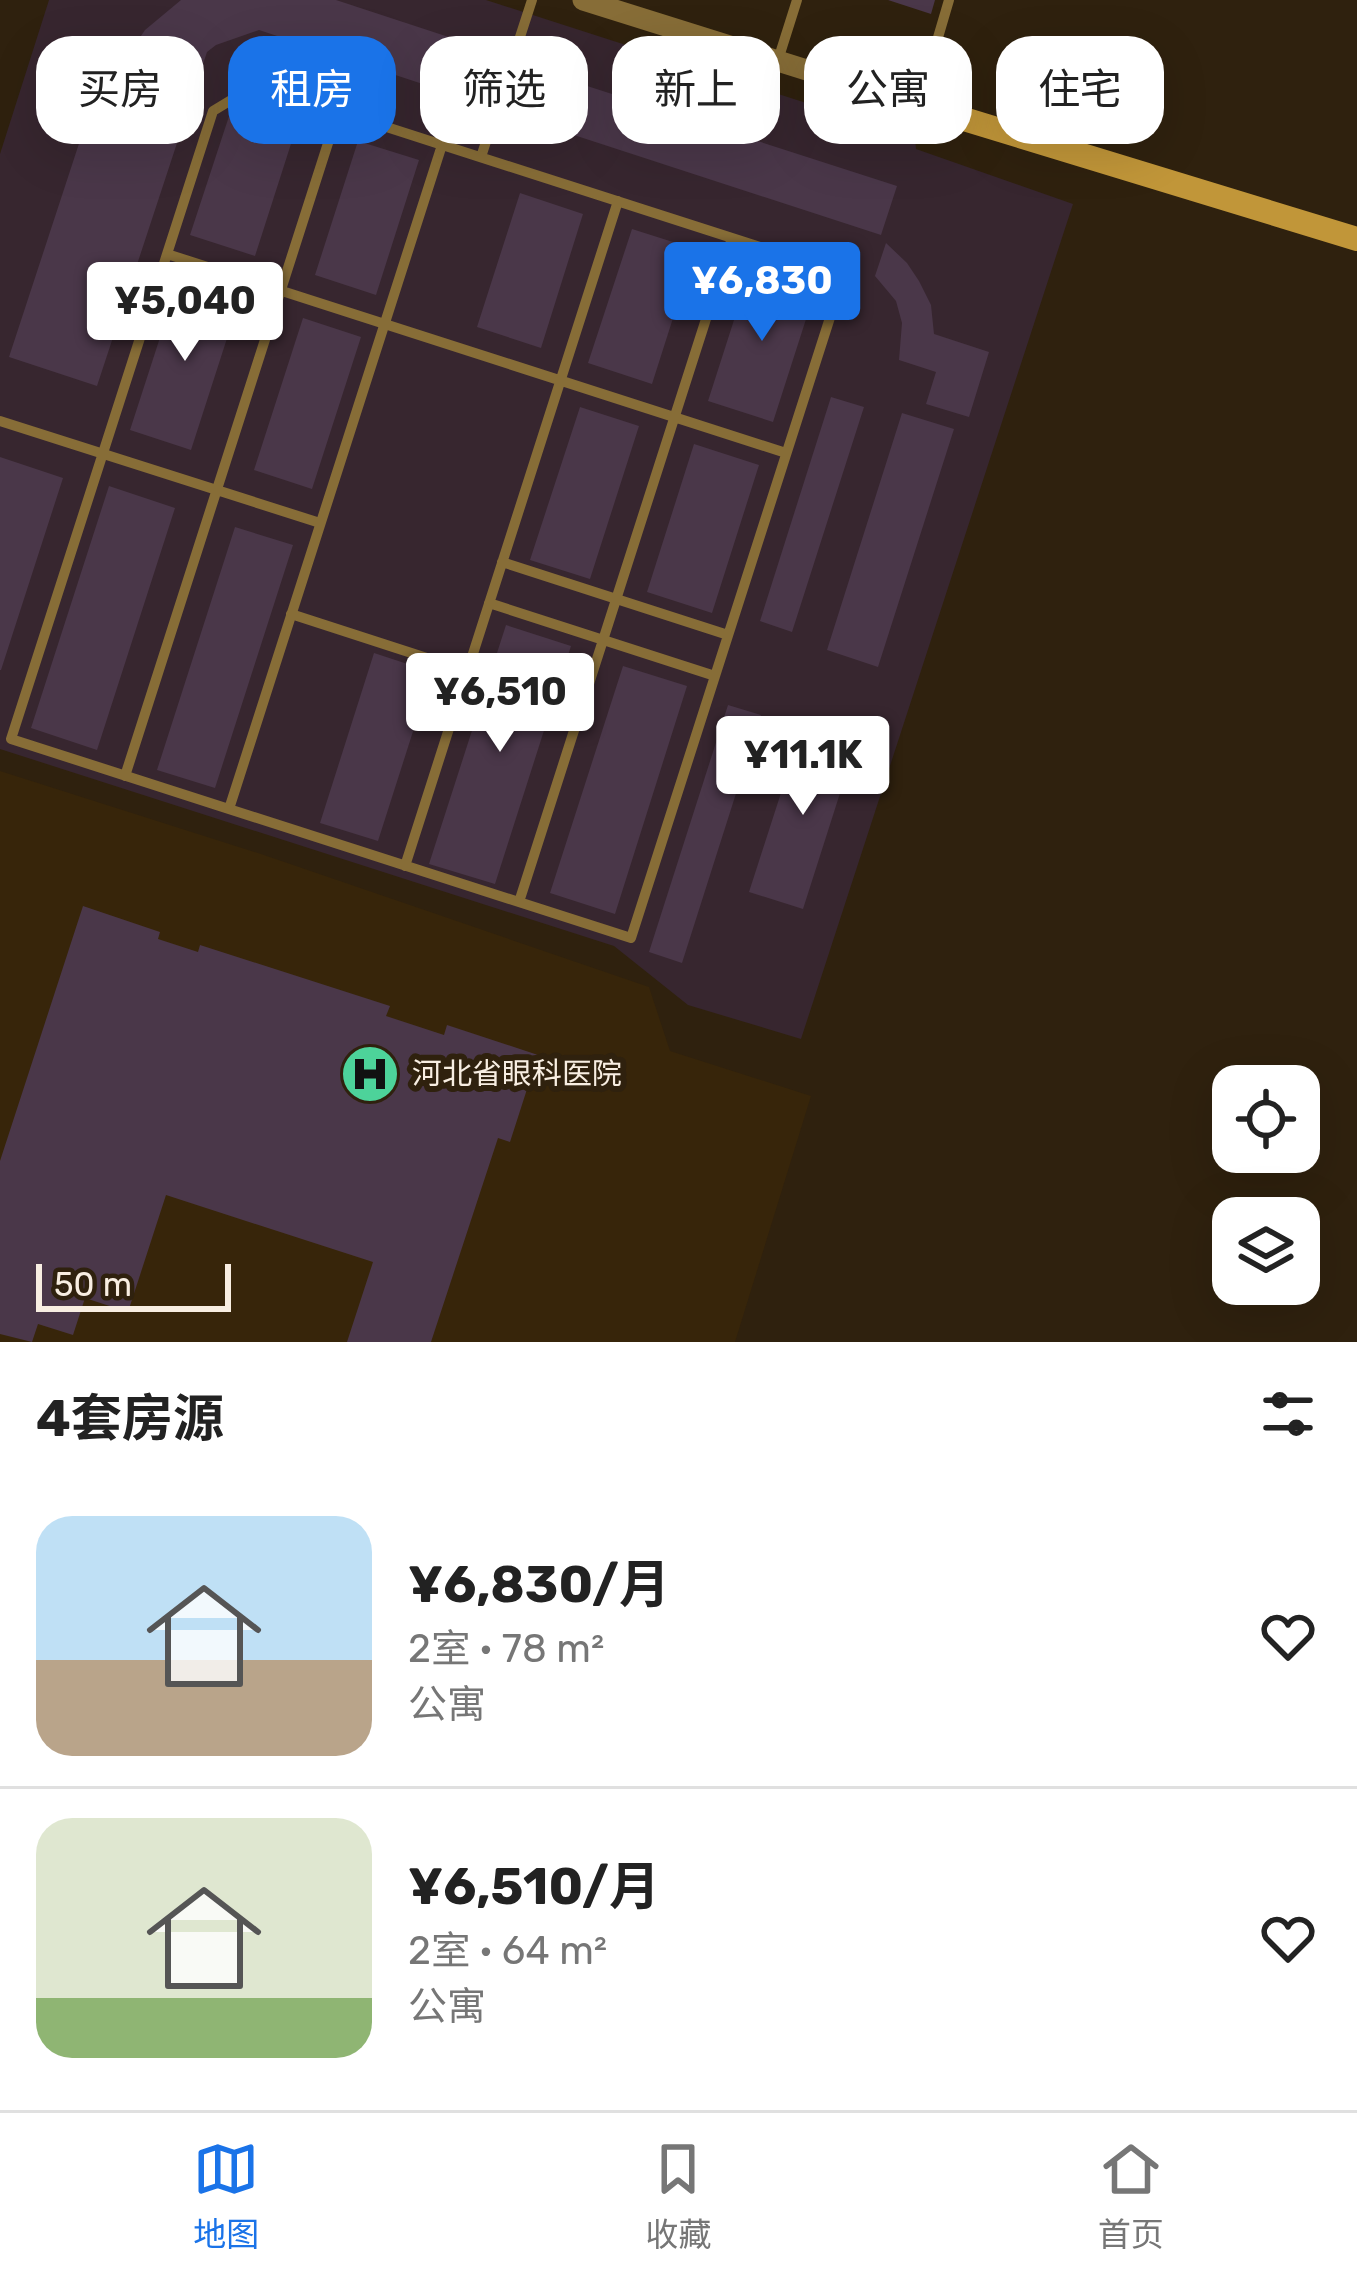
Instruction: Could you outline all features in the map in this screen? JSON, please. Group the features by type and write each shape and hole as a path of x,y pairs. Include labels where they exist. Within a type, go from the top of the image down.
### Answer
{"street":[{"path":"583,0 698,36"},
{"path":"972,121 1357,239"}],"lane":[{"path":"481,158 532,0"},
{"path":"780,55 797,0"},
{"path":"938,36 949,0"},
{"path":"228,102 213,111 11,740 631,938 844,274 396,130"},
{"path":"125,776 328,144"},
{"path":"229,809 442,145"},
{"path":"405,866 618,201"},
{"path":"519,902 732,238"},
{"path":"166,254 787,453"},
{"path":"0,421 320,524"},
{"path":"502,562 728,635"},
{"path":"489,603 715,676"},
{"path":"291,614 467,670"}],"shaded area":[{"path":"49,0 486,0 612,41 612,144 780,144 780,95 804,102 804,144 916,144 916,149 1073,204 801,1039 688,1005 614,946 0,749 0,154 36,41 36,144 204,144 204,36 38,36"},
{"name":"河北省眼科医院","path":"0,771 261,854 649,987 670,1051 811,1096 735,1342 0,1342"}],"building":[{"path":"181,0 336,0 446,36 420,36 420,83 396,75 396,36 277,36 259,30 228,36 228,41 207,52 204,61 204,36 141,36"},
{"path":"888,0 935,0 931,14"},
{"path":"588,86 612,94 612,144 767,144 897,186 881,235 588,140"},
{"path":"228,119 228,144 291,144 255,256 190,235"},
{"path":"79,144 177,144 97,386 9,357"},
{"path":"357,144 419,160 376,295 315,275"},
{"path":"520,193 583,214 541,348 477,327"},
{"path":"632,229 695,249 652,384 588,363"},
{"path":"886,243 919,281 931,305 934,334 989,352 969,417 926,404 936,372 899,360 902,323 896,301 875,276"},
{"path":"751,267 816,288 773,422 708,401"},
{"path":"179,279 240,298 191,450 130,430"},
{"path":"303,318 361,337 312,489 254,470"},
{"path":"831,397 864,407 792,632 760,621"},
{"path":"580,407 639,426 590,579 530,560"},
{"path":"902,413 954,429 878,667 827,650"},
{"path":"694,444 759,465 712,613 647,592"},
{"path":"0,457 63,478 1,670 0,670"},
{"path":"109,486 175,508 97,750 31,728"},
{"path":"235,527 293,545 215,788 157,770"},
{"path":"506,625 571,646 495,884 429,864"},
{"path":"374,653 432,672 378,841 320,823"},
{"path":"623,666 687,686 615,914 550,893"},
{"path":"728,705 761,715 682,963 649,952"},
{"path":"819,728 857,740 803,909 749,892 800,734 816,739"},
{"name":"河北省眼科医院","path":"83,906 160,932 158,939 198,952 200,945 390,1006 386,1016 444,1035 447,1025 538,1055 510,1142 498,1138 431,1342 347,1342 373,1262 166,1195 128,1312 85,1298 73,1335 38,1324 32,1342 0,1334 0,1161"}],"place":[{"name":"河北省眼科医院","path":"370,1074"}]}
